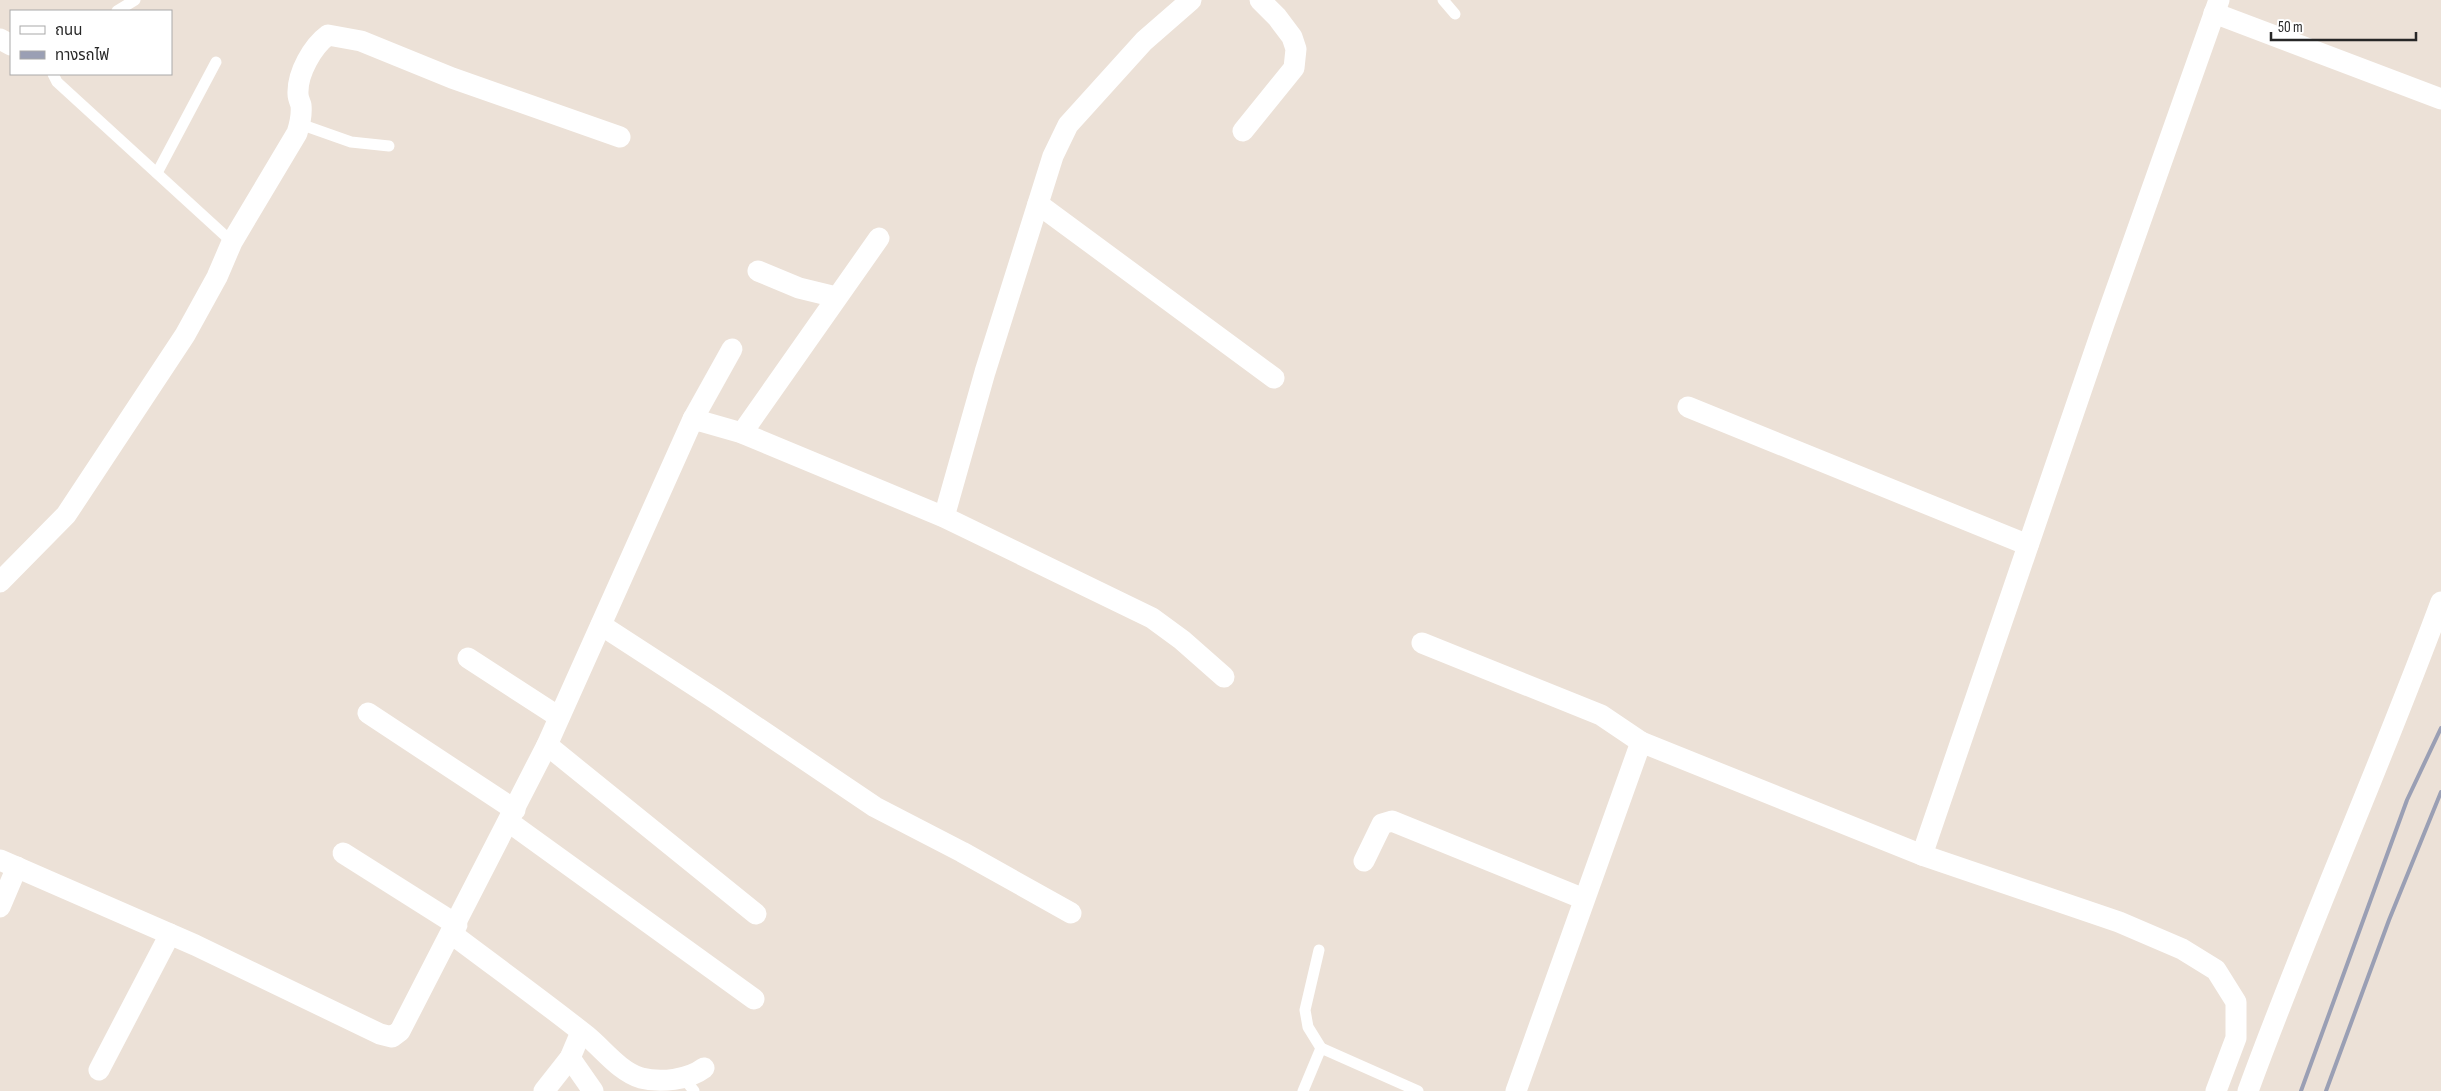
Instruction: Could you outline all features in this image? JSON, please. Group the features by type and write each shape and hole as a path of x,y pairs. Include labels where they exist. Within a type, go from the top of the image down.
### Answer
{"street":[{"path":"944,517 985,372 1053,156 1068,125 1144,41 1191,0"},
{"path":"1243,131 1294,68 1296,49 1292,37 1277,17 1260,0"},
{"path":"1922,855 2028,545 2217,7 2441,99"},
{"path":"0,582 66,515 185,335 217,277 232,242 297,133 300,124 301,106 298,94 304,68 320,42 328,35 361,42 452,78 620,137"},
{"path":"1038,204 1274,378"},
{"path":"742,433 879,238"},
{"path":"758,271 799,288 836,297"},
{"path":"0,907 8,863 170,934 380,1034 392,1036 400,1031 454,930 547,745 693,418 732,349"},
{"path":"1688,407 2028,545"},
{"path":"693,418 742,433 944,517 1152,618 1182,640 1224,677"},
{"path":"2248,1091 2287,984 2414,676 2441,602"},
{"path":"601,625 716,699 875,807 962,852 1071,913"},
{"path":"2414,676 2441,625"},
{"path":"1422,643 1601,715 1641,742 1922,855 2119,922 2182,949 2216,970 2236,1002 2236,1038 2216,1091"},
{"path":"468,658 560,717"},
{"path":"368,713 512,816 754,998"},
{"path":"1516,1091 1641,742"},
{"path":"547,745 756,914"},
{"path":"1364,861 1382,824 1392,821 1584,900"},
{"path":"343,853 454,930 623,1068 642,1078 688,1084 693,1076 704,1068"},
{"path":"98,1070 170,934"},
{"path":"544,1091 570,1058 581,1032"},
{"path":"570,1058 593,1091"}],"lane":[{"path":"119,10 135,0"},
{"path":"1443,0 1455,14"},
{"path":"157,173 216,62"},
{"path":"54,75 57,82 232,242"},
{"path":"300,124 351,142 389,146"},
{"path":"1319,950 1306,1010 1308,1027 1321,1048 1418,1091"},
{"path":"1303,1091 1321,1048"}],"railway":[{"path":"2301,1091 2407,800 2441,728"},
{"path":"2326,1091 2389,920 2441,792"}]}
